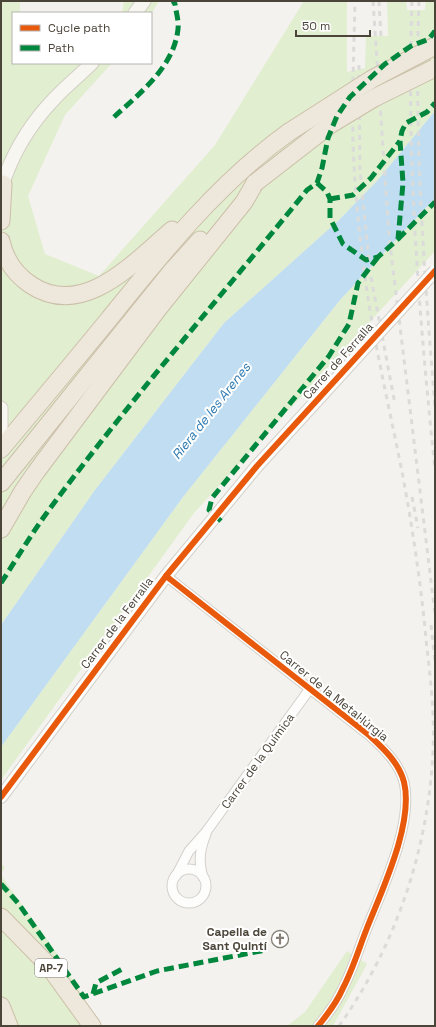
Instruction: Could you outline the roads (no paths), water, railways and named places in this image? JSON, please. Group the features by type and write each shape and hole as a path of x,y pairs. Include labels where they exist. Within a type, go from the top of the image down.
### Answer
{"highway":[{"path":"1,242 4,253 13,269 28,283 40,291 53,295 80,295 95,290 114,278 204,205 262,153 309,118 372,79 435,46"},
{"path":"1,529 36,472 226,218 255,183 331,124 374,98 435,68"},
{"path":"1,221 2,186"},
{"path":"1,449 159,257 204,205"},
{"path":"1,483 171,272 226,218"},
{"name":"AP-7","path":"1,917 48,965 92,1026"},
{"path":"1,1006 9,1026"}],"main road":[{"path":"136,12 144,1"},
{"path":"2,186 17,151 36,121 52,100 91,64"},
{"path":"1,408 1,440"}],"street":[{"name":"Carrer de Ferralla","path":"257,466 435,271"},
{"name":"Carrer de la Ferralla","path":"1,797 166,576 257,466"},
{"name":"Carrer de la Metal·lúrgia","path":"166,576 382,747 396,764 401,774 405,791 402,829 380,894 343,989 318,1026"},
{"name":"Carrer de la Química","path":"176,876 189,851 206,832 309,690"},
{"name":"Carrer de la Química","path":"203,877 200,868 200,852 206,832"},
{"path":"185,870 190,870 195,871 203,877 206,882 205,894 197,902 186,903 176,897 173,892 176,876 185,870"}],"water":[{"name":"Riera de les Arenes","path":"435,111 435,198 340,300 183,497 1,747 1,625 95,490 224,323 339,220 377,181"}],"railway":[{"path":"339,1026 377,963 393,929 406,894 417,859 425,823 433,750 433,708 422,598 403,477 379,361 367,291 360,234 353,138 355,1"},
{"path":"373,1 389,236 435,614"},
{"path":"379,1 381,37"},
{"path":"412,1 412,177 419,295 435,470"},
{"path":"419,1 419,154 427,306 435,407"},
{"path":"359,65 360,171 369,261"},
{"path":"371,277 395,404"},
{"path":"412,497 418,528"},
{"path":"431,625 435,661"}],"place":[{"name":"Capella de Sant Quintí","path":"280,939"}]}
